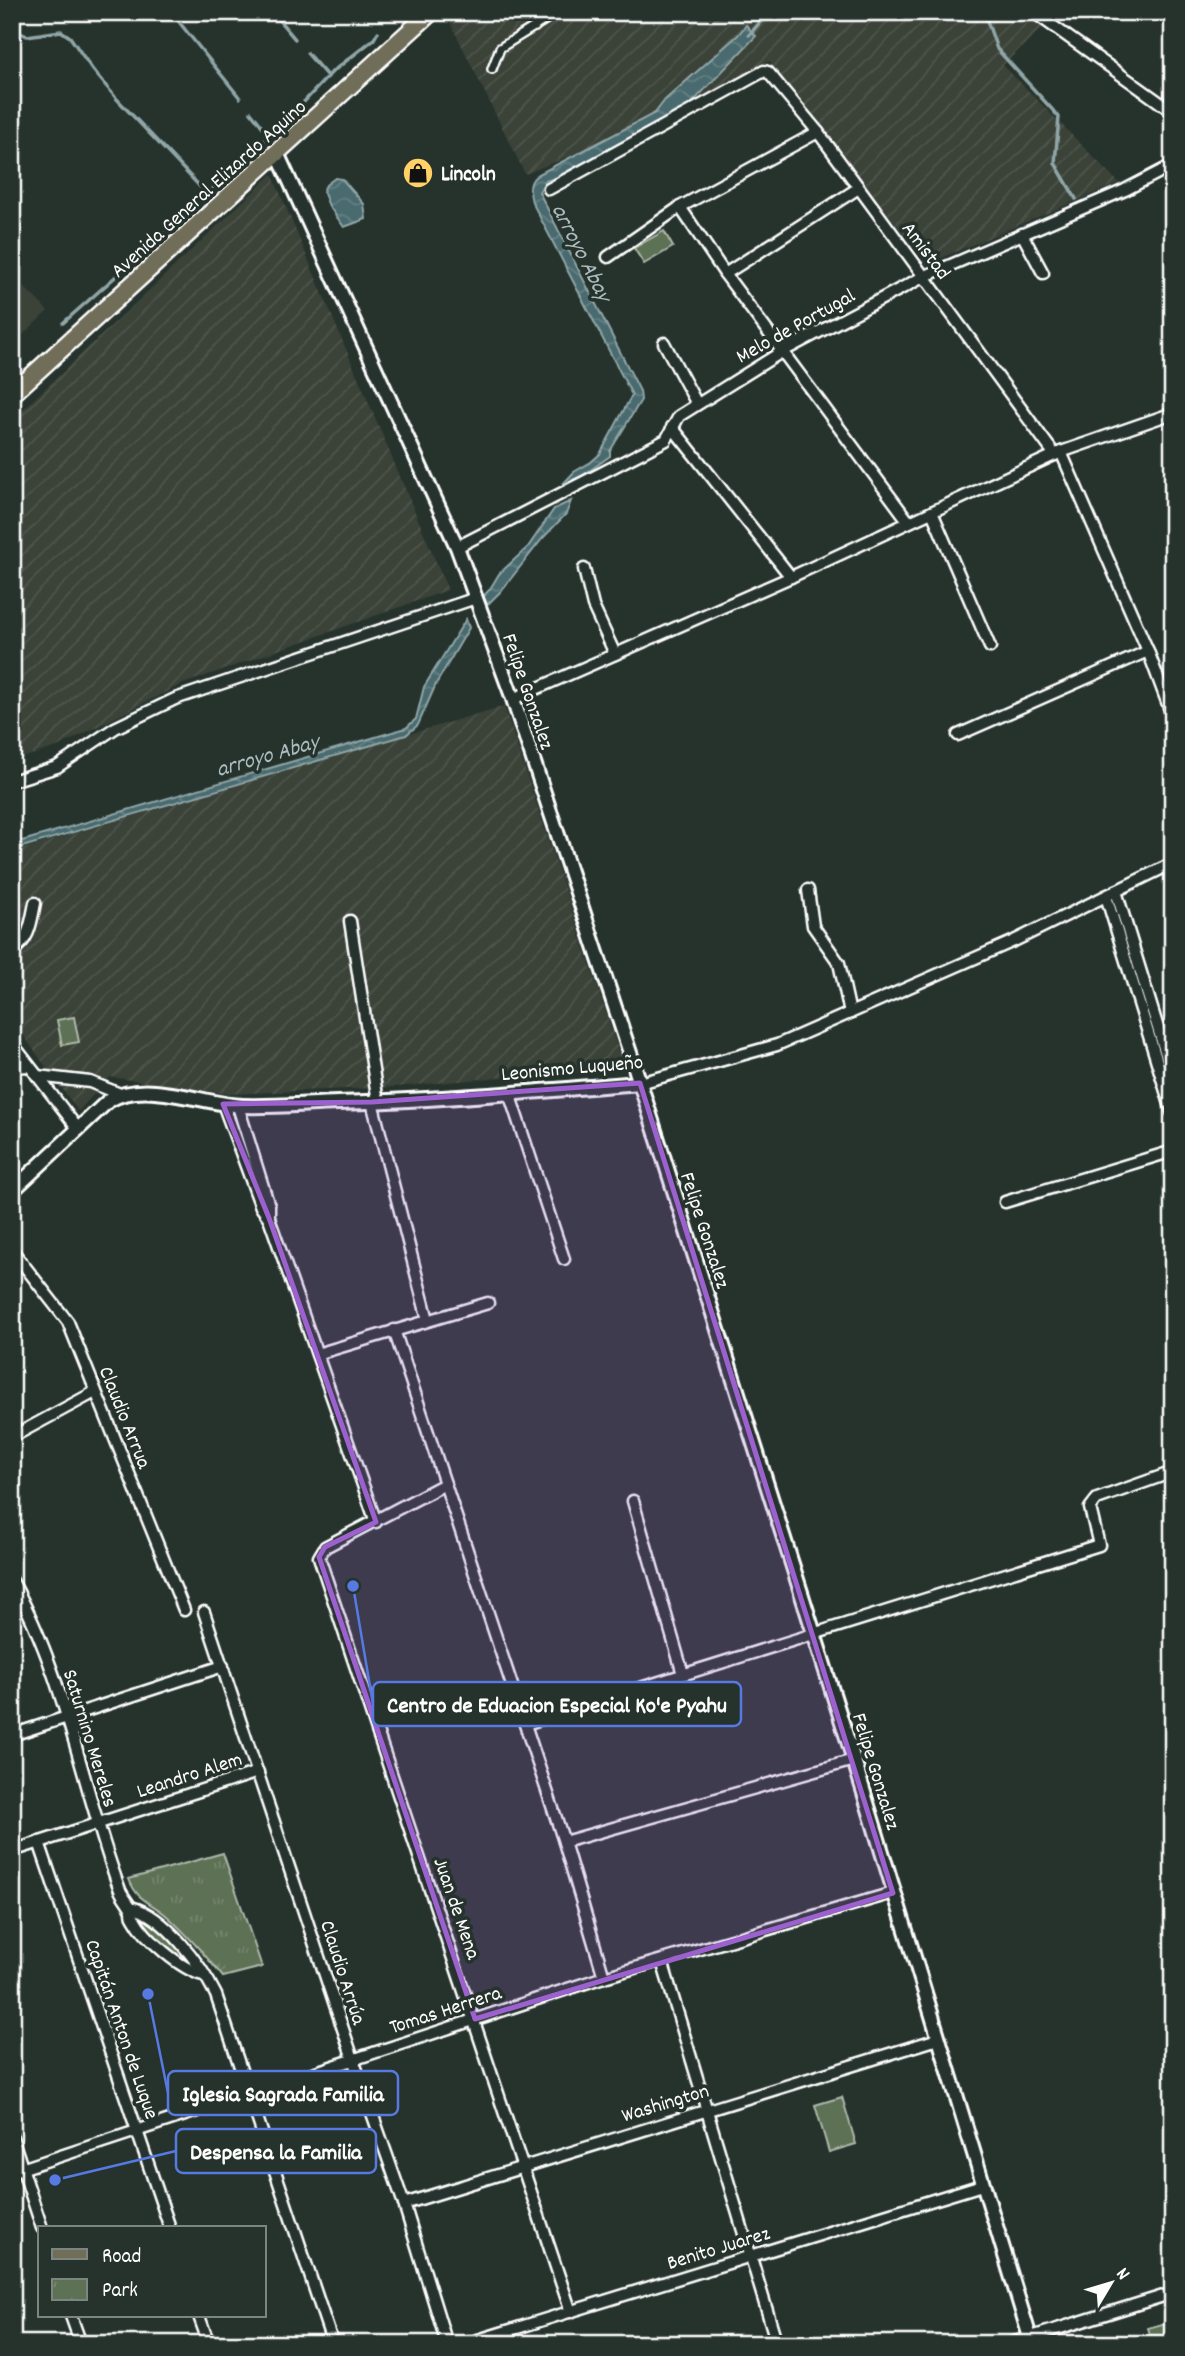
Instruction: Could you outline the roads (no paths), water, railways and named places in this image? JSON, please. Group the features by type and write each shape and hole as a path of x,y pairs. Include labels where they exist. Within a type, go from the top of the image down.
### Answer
{"main road":[{"name":"Avenida General Elizardo Aquino","path":"12,394 431,12"}],"street":[{"path":"535,27 538,12"},
{"path":"492,69 500,48 550,17 547,12"},
{"path":"1039,16 1173,112"},
{"name":"Amistad","path":"549,189 764,71 770,74 817,132 857,189 1058,454 1148,651 1173,718"},
{"path":"608,257 680,207 817,132"},
{"name":"Felipe Gonzalez","path":"277,153 457,547 513,699 640,1083 854,1760 1031,2341"},
{"name":"Melo de Portugal","path":"457,547 666,440 679,416 783,351 923,277 1125,190 1173,165"},
{"path":"725,274 857,189"},
{"path":"680,207 725,274 909,522"},
{"path":"1022,234 1043,273"},
{"path":"664,344 697,404"},
{"path":"513,699 791,577 1058,454 1173,413"},
{"path":"672,426 791,577"},
{"path":"932,512 990,646"},
{"path":"584,569 593,606 615,654"},
{"path":"12,781 57,768 115,728 175,699 475,598"},
{"path":"958,735 1148,651"},
{"name":"Leonismo Luqueño","path":"120,1094 134,1091 152,1092 238,1105 375,1102 640,1083 777,1045 1014,941 1173,863"},
{"path":"808,890 813,926 839,963 850,1013"},
{"path":"1111,894 1173,1077"},
{"path":"1111,894 1173,1114"},
{"path":"12,951 22,944 28,933 35,903"},
{"path":"350,921 375,1102 428,1320"},
{"path":"12,1043 79,1130"},
{"path":"12,1067 29,1066"},
{"path":"37,1076 90,1082 120,1094"},
{"path":"509,1093 564,1259"},
{"path":"12,1191 108,1101 120,1094"},
{"path":"223,1104 261,1208 269,1218 376,1522 445,1484"},
{"path":"238,1105 269,1206 269,1218"},
{"path":"1004,1202 1173,1151"},
{"name":"Claudio Arrua","path":"12,1250 68,1322 184,1610"},
{"path":"317,1354 488,1303"},
{"path":"394,1330 564,1842 604,1978"},
{"path":"12,1437 95,1392"},
{"path":"525,1724 1099,1545 1090,1507 1095,1500 1173,1472"},
{"path":"633,1501 683,1674"},
{"name":"Juan de Mena","path":"376,1522 325,1547 319,1557 571,2312"},
{"name":"Saturnino Mereles","path":"12,1581 44,1650 97,1824 121,1893 131,1907 133,1918 155,1944 193,1972 203,1975"},
{"name":"Claudio Arrúa","path":"205,1612 353,2059 404,2204 447,2344"},
{"path":"12,1735 223,1666"},
{"path":"564,1842 854,1760"},
{"name":"Leandro Alem","path":"12,1851 258,1772"},
{"name":"Capitán Anton de Luque","path":"39,1842 169,2226"},
{"name":"Tomas Herrera","path":"17,2170 604,1978 893,1892"},
{"path":"131,1907 143,1910 170,1933 200,1965 216,1995 333,2344"},
{"path":"662,1961 777,2344"},
{"name":"Washington","path":"404,2204 938,2039"},
{"path":"12,2137 17,2170 41,2226"},
{"name":"Benito Juarez","path":"466,2344 982,2185"},
{"path":"1009,2344 1031,2341 1173,2293"},
{"path":"72,2318 81,2344"},
{"path":"200,2318 209,2344"}],"water":[{"path":"746,25 756,36 690,105 545,181 539,192 640,391 641,400 610,451 610,456 582,476 563,484 574,472 600,454 632,395 532,202 531,183 535,176 655,113 665,100"},
{"path":"335,178 342,179 364,204 366,219 344,227 329,206 323,191"},
{"path":"571,501 566,514 486,606 482,598 499,574 528,547 554,509"},
{"path":"466,619 469,628 436,684 418,725 406,735 12,850 12,844 406,728 416,719 424,687"}],"waterway":[{"path":"171,12 240,98"},
{"path":"272,12 295,39"},
{"path":"984,12 997,49 1059,117 1055,163 1076,199"},
{"name":"arroyo Abay","path":"749,35 762,20"},
{"path":"12,29 27,36 61,31 70,37 116,98 207,194"},
{"path":"63,323 174,225 285,122 332,72 374,39 378,32"},
{"path":"307,53 328,77"},
{"path":"251,112 269,135"}],"place":[{"name":"Lincoln","path":"418,173"},
{"name":"Centro de Eduacion Especial Ko'e Pyahu","path":"353,1586"},
{"name":"Iglesia Sagrada Familia","path":"148,1994"},
{"name":"Despensa la Familia","path":"55,2180"}]}
